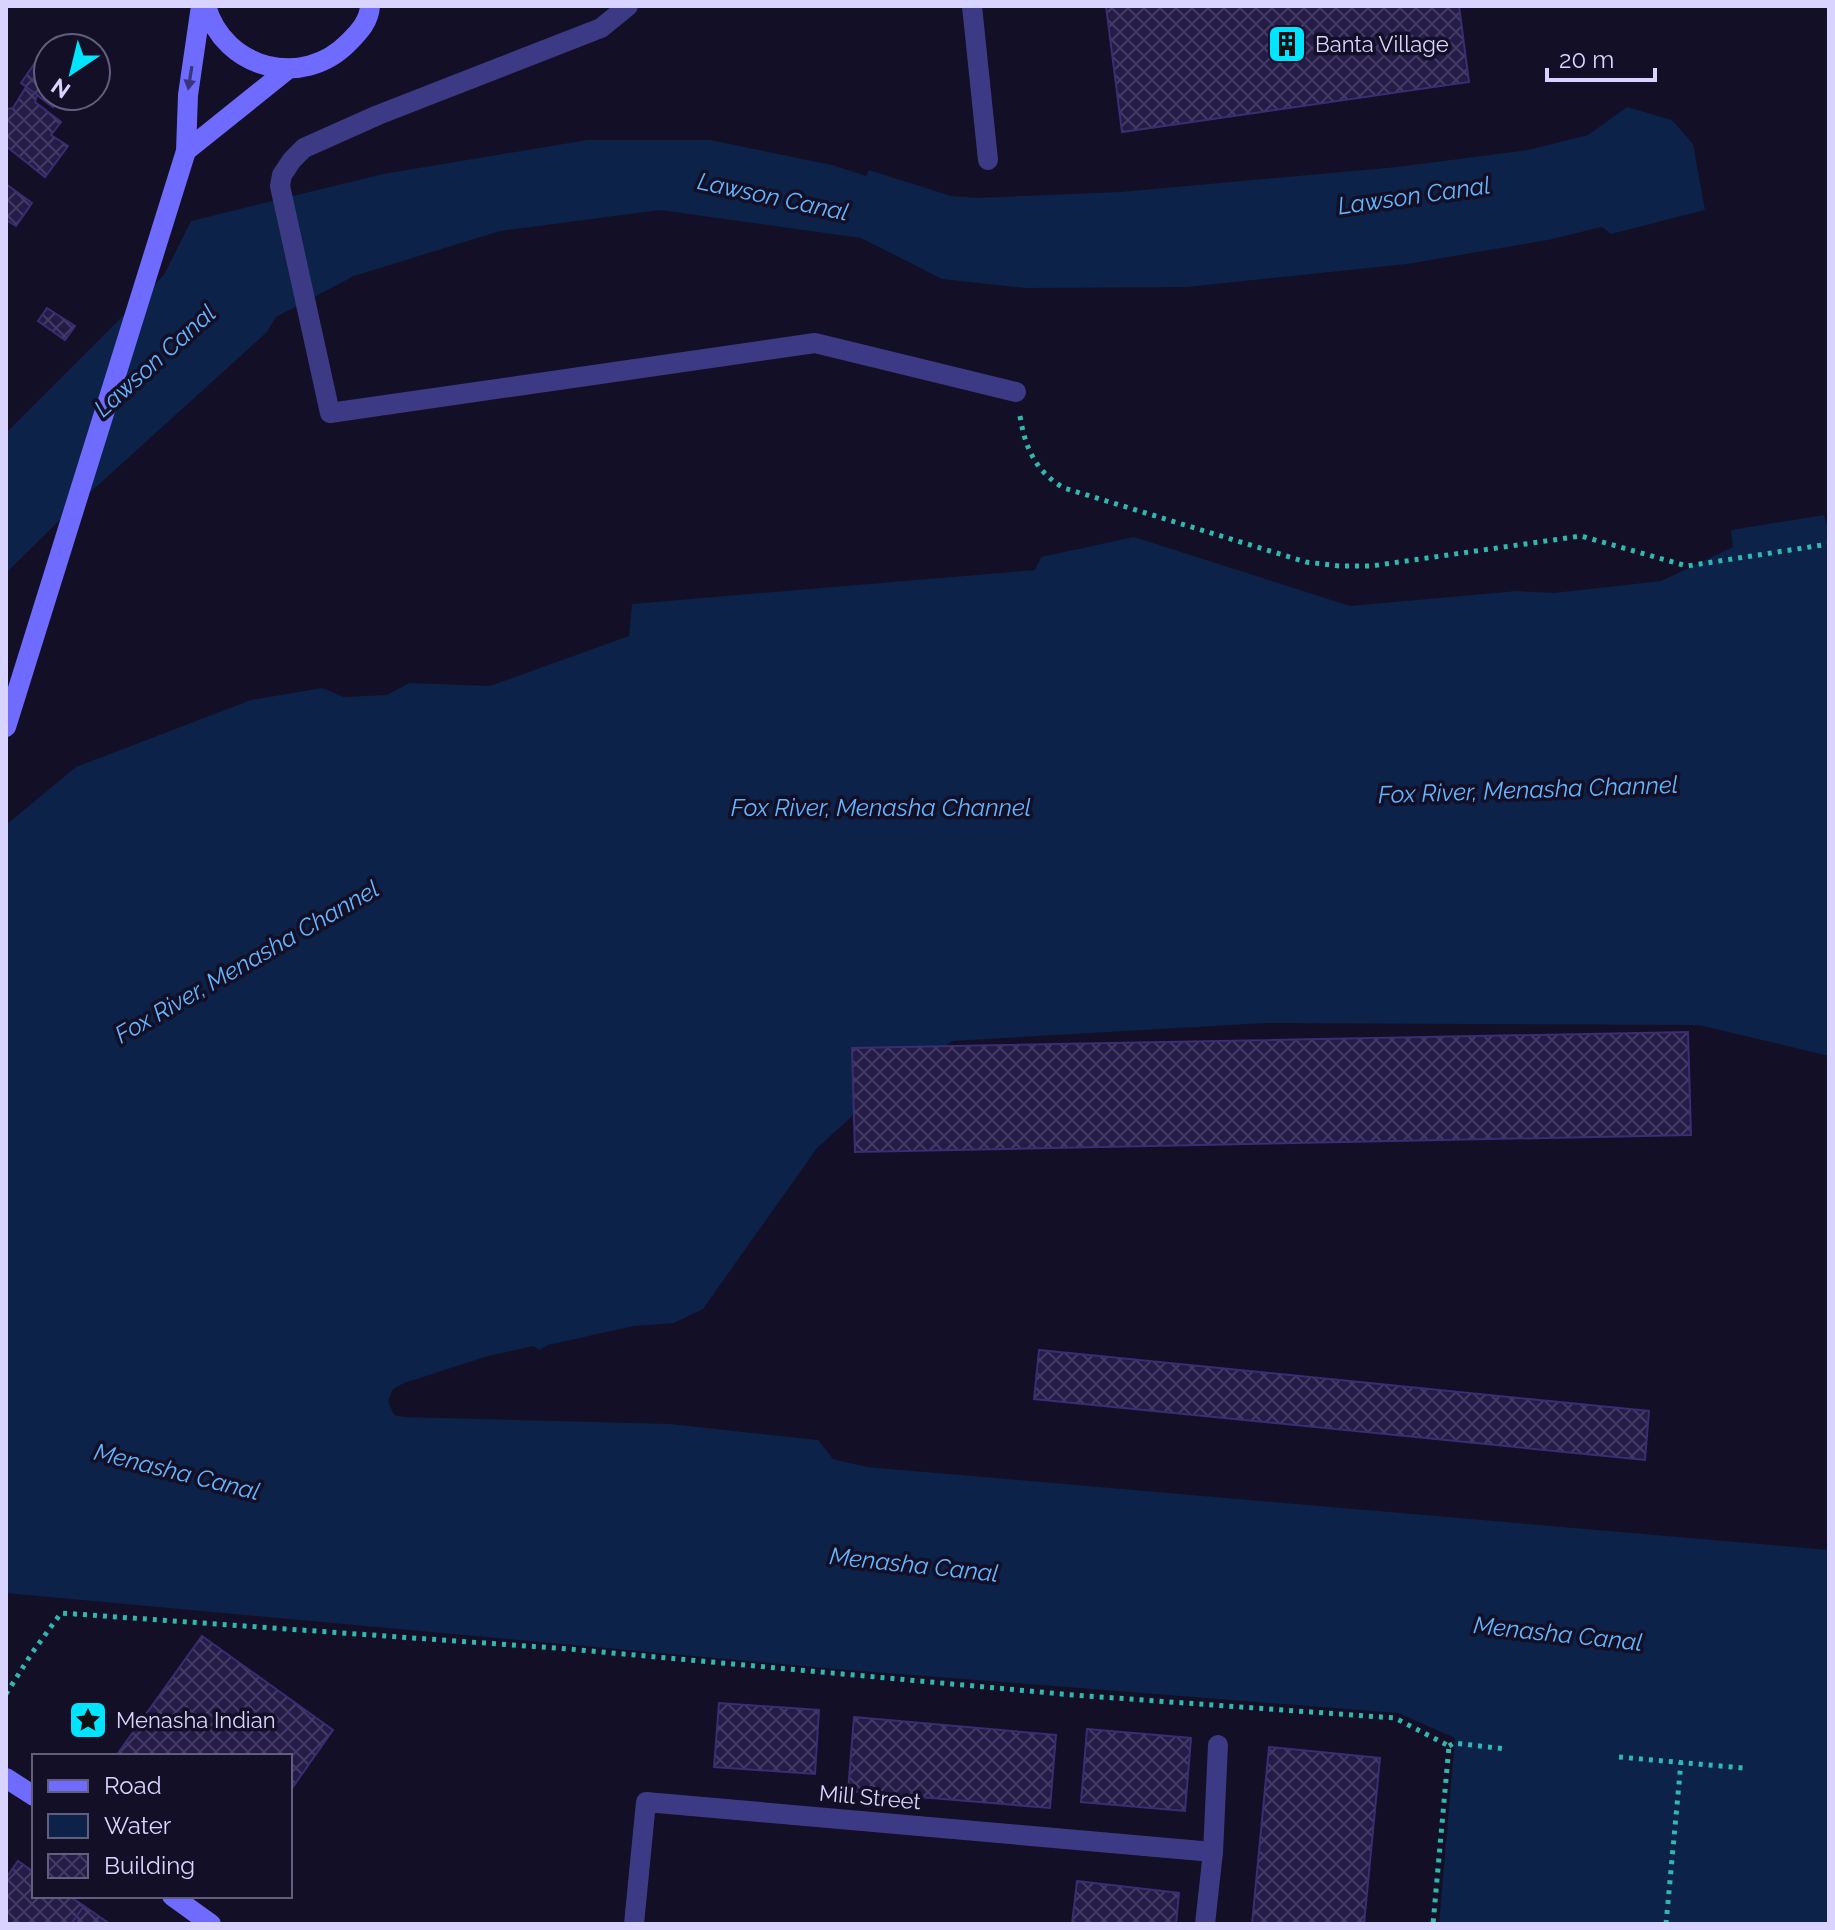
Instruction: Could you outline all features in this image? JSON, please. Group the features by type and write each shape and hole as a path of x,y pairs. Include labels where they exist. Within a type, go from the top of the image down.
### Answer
{"main road":[{"path":"204,6 222,39 239,55 261,65 287,70 314,66 338,53 370,12 388,6"},
{"path":"6,727 186,151 188,95 204,6"},
{"path":"186,151 287,70"},
{"path":"6,1778 32,1795"},
{"path":"175,1898 211,1924"}],"street":[{"path":"628,6 601,28 378,115 304,148 292,160 282,175 280,186 330,413 815,343 1016,392"},
{"path":"972,6 988,160"},
{"path":"1205,1924 1213,1852 1218,1745"},
{"name":"Mill Street","path":"634,1924 646,1802 1213,1852"}],"path":[{"path":"1016,392 1024,442 1050,480 1064,488 1306,562 1371,566 1581,536 1687,566 1829,544"},
{"path":"6,1694 61,1613 569,1649 1041,1692 1395,1718 1449,1746"},
{"path":"1449,1746 1454,1743 1506,1749"},
{"path":"1433,1924 1449,1746"},
{"path":"1619,1757 1743,1768"},
{"path":"1666,1924 1681,1762"}],"water":[{"name":"Lawson Canal","path":"1627,107 1672,120 1693,144 1705,210 1611,234 1602,227 1548,240 1407,264 1187,287 1026,288 942,279 861,238 660,210 500,231 354,276 276,317 267,332 64,516 6,573 6,433 164,275 191,221 383,174 587,140 710,140 832,165 866,176 869,170 951,196 976,198 1121,192 1397,167 1528,150 1588,135"},
{"path":"1824,515 1829,531 1829,1056 1699,1025 1265,1023 952,1041 868,1102 817,1148 703,1309 674,1323 634,1326 548,1345 539,1350 534,1346 488,1356 404,1383 393,1389 388,1401 394,1415 404,1417 670,1424 818,1440 833,1459 867,1467 1829,1550 1829,1924 1439,1924 1455,1738 1398,1713 836,1669 6,1593 6,825 76,767 251,700 322,688 344,697 387,695 409,683 490,686 629,636 632,604 1035,570 1041,557 1134,537 1350,606 1517,591 1554,593 1661,581 1733,547 1731,530"}],"building":[{"name":"Banta Village","path":"1106,6 1459,6 1469,82 1122,132"},
{"path":"32,67 32,91 21,83"},
{"path":"26,87 32,91 32,112 48,112 61,122 51,135 68,146 45,177 6,146 6,109 13,108"},
{"path":"6,184 32,203 16,226 6,220"},
{"path":"47,308 75,326 65,340 38,321"},
{"path":"1688,1032 1691,1135 855,1152 852,1048"},
{"path":"1039,1350 1649,1411 1645,1460 1034,1399"},
{"path":"202,1636 333,1730 292,1788 292,1754 117,1754"},
{"path":"719,1703 819,1710 815,1774 714,1767"},
{"path":"854,1717 1056,1735 1050,1808 848,1791"},
{"path":"1087,1729 1191,1738 1185,1811 1081,1802"},
{"path":"1269,1747 1380,1758 1364,1924 1252,1924"},
{"path":"18,1861 32,1871 32,1898 72,1898 84,1906 71,1924 6,1924 6,1878"},
{"path":"1077,1881 1179,1893 1176,1924 1072,1924"},
{"path":"84,1906 110,1924 71,1924"}],"place":[{"name":"Banta Village","path":"1287,44"},
{"name":"Menasha Indian","path":"88,1720"}],"water label":[{"name":"Fox River, Menasha Channel","path":"1528,790"},
{"name":"Fox River, Menasha Channel","path":"881,808"},
{"name":"Fox River, Menasha Channel","path":"247,962"},
{"name":"Menasha Canal","path":"177,1472"},
{"name":"Menasha Canal","path":"914,1565"},
{"name":"Menasha Canal","path":"1558,1634"}]}
